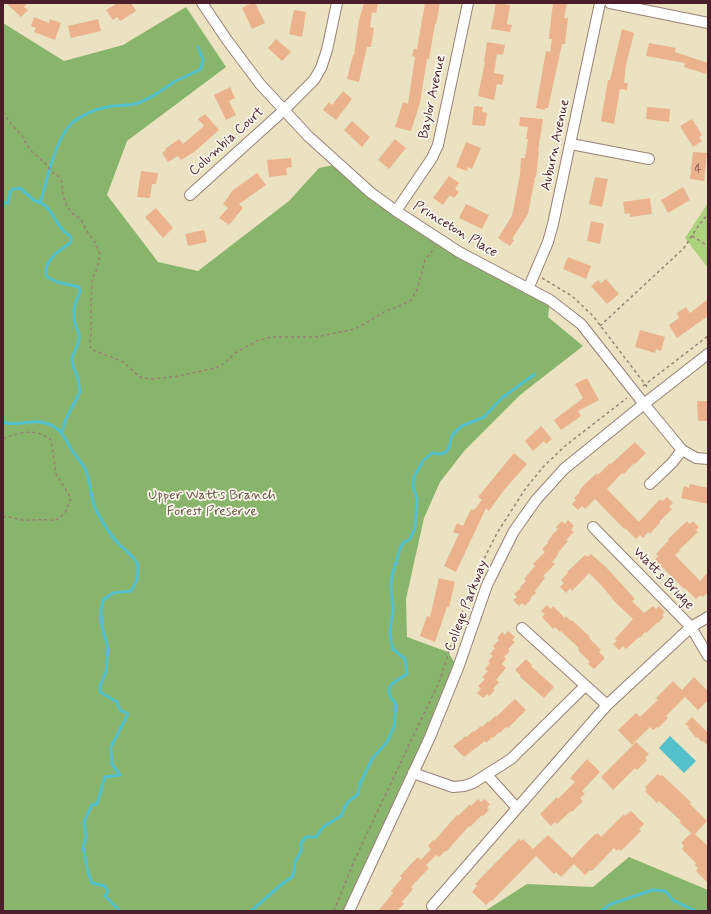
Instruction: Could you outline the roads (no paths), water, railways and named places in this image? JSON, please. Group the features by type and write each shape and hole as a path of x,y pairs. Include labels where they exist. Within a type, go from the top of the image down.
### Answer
{"street":[{"name":"Princeton Place","path":"202,3 227,40 283,110 308,136 370,192 396,211 459,252 550,300 581,324 682,450 696,458 708,459"},
{"name":"Columbia Court","path":"190,195 314,80 321,68 327,50 337,3"},
{"name":"Baylor Avenue","path":"396,211 432,158 438,145 468,3"},
{"name":"Auburn Avenue","path":"528,288 548,242 553,224 600,3"},
{"path":"610,3 708,23"},
{"path":"571,144 649,159"},
{"name":"College Parkway","path":"349,911 430,737 458,668 487,585 514,532 536,500 564,469 708,354"},
{"path":"650,484 672,463 682,450"},
{"name":"Watts Bridge","path":"593,526 691,627 708,656"},
{"path":"432,906 607,705 691,627 708,617"},
{"path":"522,628 607,705"},
{"path":"413,773 454,787 474,783 511,759 585,686"},
{"path":"486,775 517,808"}],"water":[{"path":"670,736 696,761 684,773 659,748"}],"waterway":[{"path":"40,203 56,149 61,138 73,122 98,109 110,106 134,104 144,100 155,95 174,82 201,69 203,59 198,47"},
{"path":"3,203 8,203 10,192 13,189 20,188 35,201 48,208 63,231 71,237 69,244 60,250 49,262 46,272 47,277 57,282 79,287 80,292 74,310 74,321 79,334 79,341 72,358 80,392 66,419 62,432"},
{"path":"251,911 292,877 295,862 301,851 301,843 306,837 316,837 323,827 341,816 347,803 358,794 360,784 372,759 387,742 394,727 396,705 390,696 389,688 407,673 405,659 393,649 391,641 390,630 393,611 391,586 392,576 400,549 403,543 410,539 415,528 417,499 413,486 414,477 423,461 432,453 441,454 446,452 449,448 451,438 454,433 462,426 484,417 502,398 535,374"},
{"path":"3,422 15,424 34,422 46,423 56,428 64,436 87,473 93,503 104,525 113,538 132,556 138,564 137,580 131,591 113,593 103,600 101,610 102,626 108,648 106,672 100,686 100,692 117,702 120,710 128,714 111,747 112,764 120,775 105,777 97,804 92,805 84,822 86,837 83,847 88,872 92,883 105,886 108,891 105,896 119,911"},
{"path":"601,911 611,904 652,890 665,891 674,901 696,911"}],"park label":[{"name":"Upper Watts Branch Forest Preserve","path":"212,504"}]}
